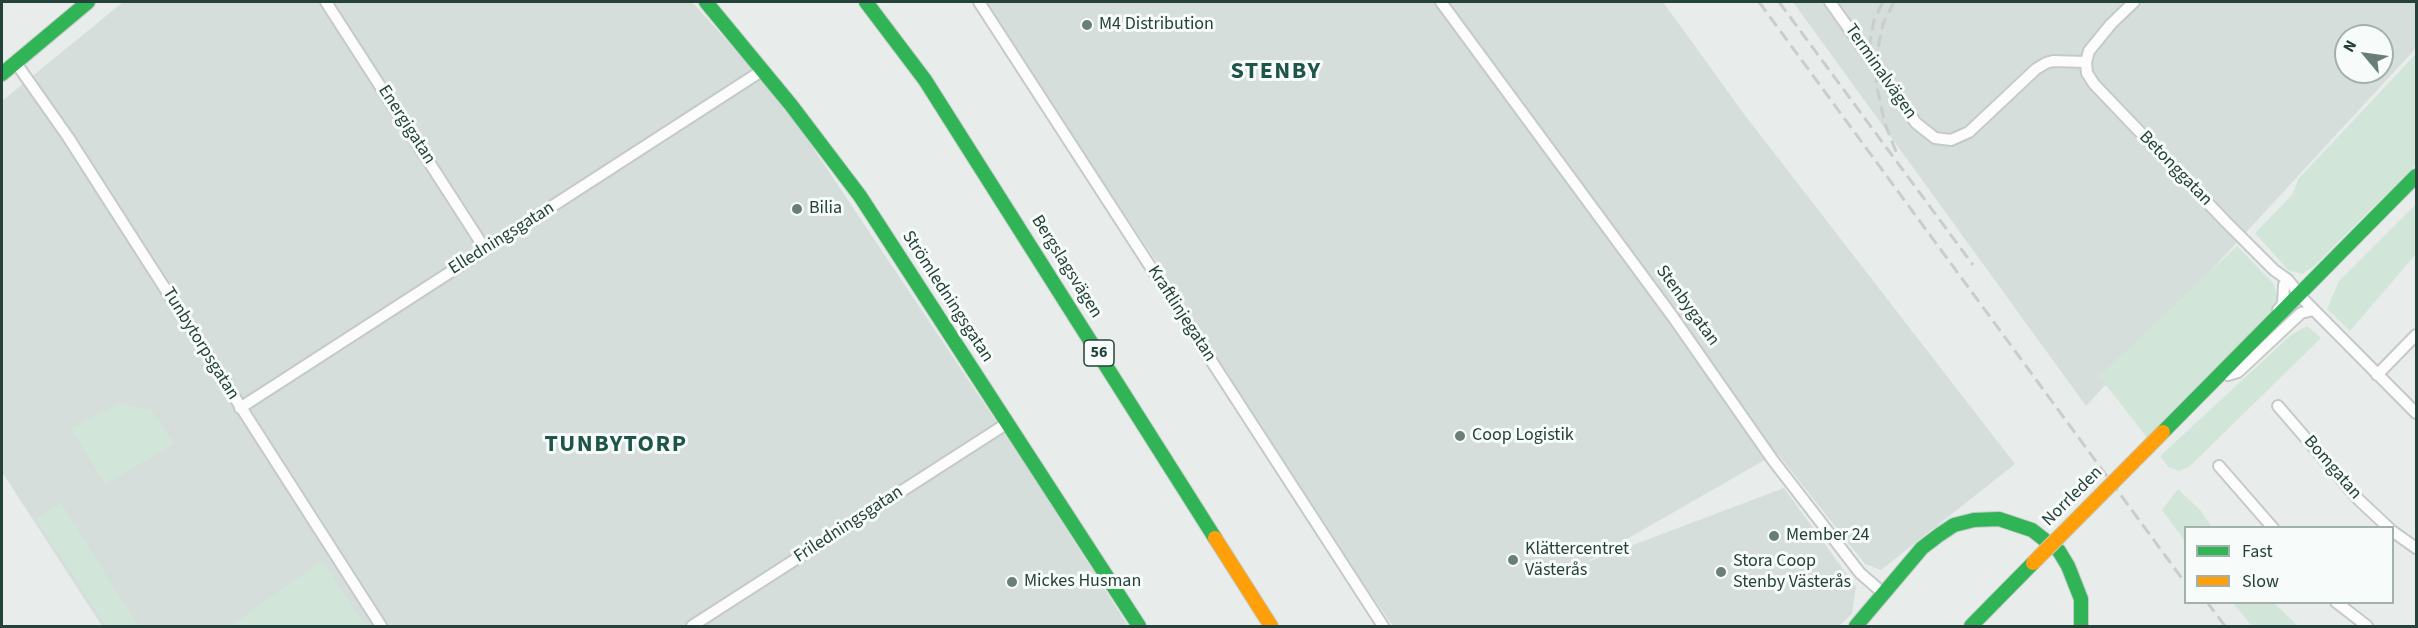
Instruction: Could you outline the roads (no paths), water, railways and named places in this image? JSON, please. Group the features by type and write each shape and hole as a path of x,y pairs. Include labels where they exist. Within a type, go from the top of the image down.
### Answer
{"main road":[{"path":"2,74 88,2"},
{"name":"Strömledningsgatan","path":"706,2 763,70 860,196 1138,627"},
{"name":"Bergslagsvägen","path":"866,2 925,80 1271,627"},
{"name":"Bergslagsvägen","path":"880,2 922,67 925,80"},
{"name":"Norrleden","path":"1972,626 2241,352 2304,300 2314,280 2416,176"},
{"name":"Norrleden","path":"2201,394 2209,393 2228,375 2416,188"},
{"path":"1857,626 1922,548 1939,535 1954,525 1974,520 1999,519 2032,530 2059,551 2068,567 2080,599 2081,627"}],"street":[{"name":"Energigatan","path":"326,2 486,249"},
{"name":"Kraftlinjegatan","path":"979,2 1383,627"},
{"name":"Stenbygatan","path":"1442,2 1673,317 1772,459 1860,573 1884,594"},
{"name":"Terminalvägen","path":"1830,2 1916,123 1928,134 1944,140 1952,140 1981,123 2036,69 2053,61 2086,62"},
{"path":"2086,62 2089,51 2098,38 2134,2"},
{"name":"Betonggatan","path":"2086,62 2087,73 2094,84 2286,283 2416,413"},
{"name":"Tunbytorpsgatan","path":"16,63 68,137 381,627"},
{"name":"Elledningsgatan","path":"240,408 763,70"},
{"path":"2241,352 2252,336 2283,304 2286,283 2301,284 2314,280"},
{"path":"2377,375 2416,335"},
{"name":"Bomgatan","path":"2278,406 2360,500 2387,526"},
{"name":"Friledningsgatan","path":"692,627 1006,424"},
{"path":"2219,466 2271,526"},
{"path":"2394,532 2416,548"},
{"path":"2337,604 2367,627"}],"railway":[{"path":"1759,2 2184,581"},
{"path":"1779,2 1973,265"},
{"path":"1869,48 1874,20 1883,2"},
{"path":"1894,2 1883,24 1878,48 1876,83 1885,124 1897,154"},
{"path":"2208,604 2225,626"}],"place":[{"name":"M4 Distribution","path":"1087,25"},
{"name":"Bilia","path":"797,209"},
{"name":"Coop Logistik","path":"1460,436"},
{"name":"Member 24","path":"1774,536"},
{"name":"Klättercentret Västerås","path":"1513,560"},
{"name":"Stora Coop Stenby Västerås","path":"1721,572"},
{"name":"Mickes Husman","path":"1012,582"}],"district":[{"name":"STENBY","path":"1276,73"},
{"name":"TUNBYTORP","path":"616,446"}]}
